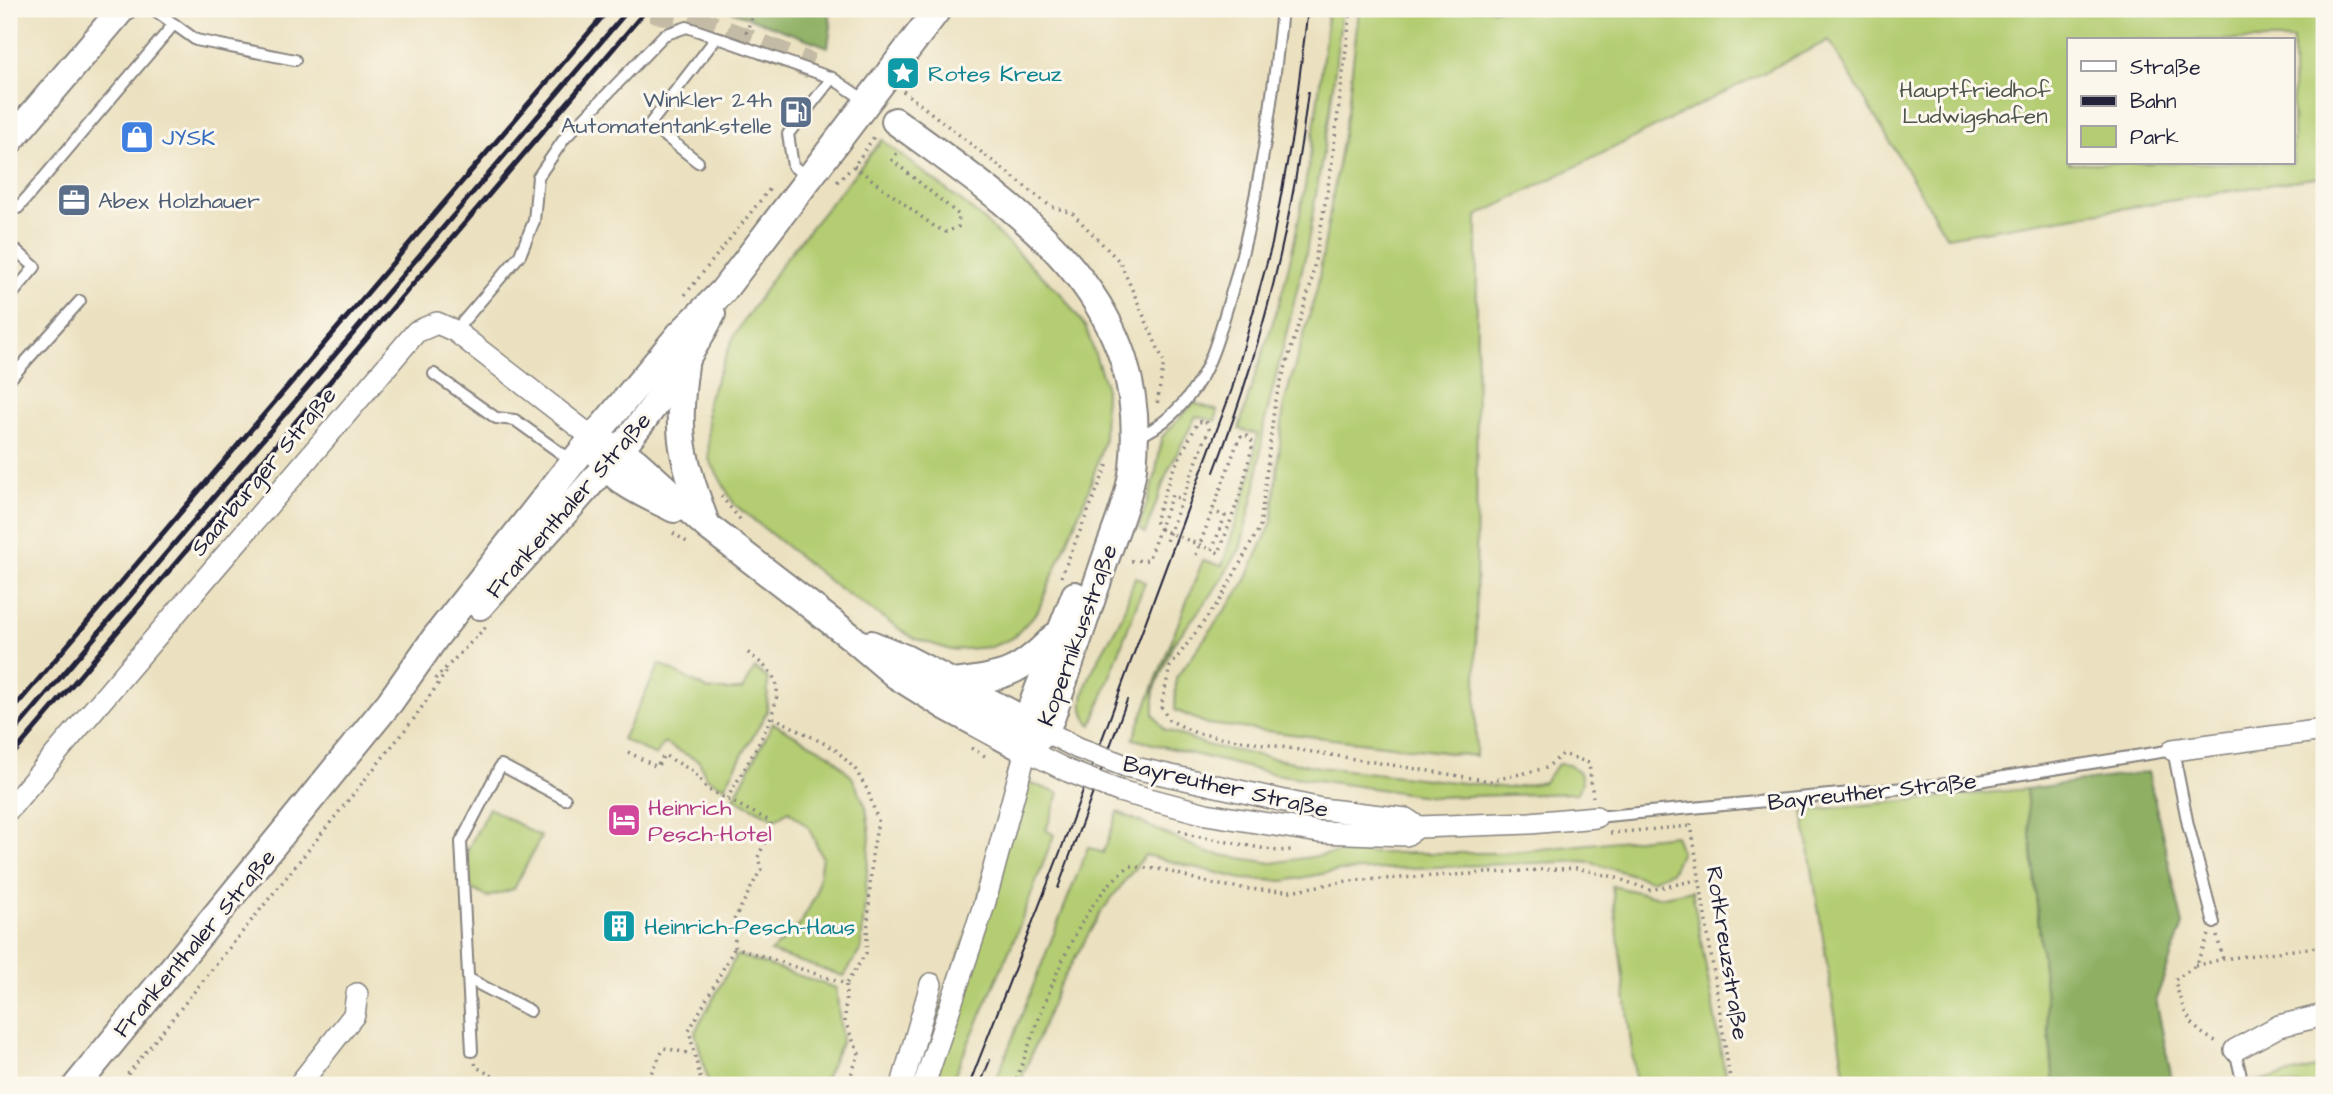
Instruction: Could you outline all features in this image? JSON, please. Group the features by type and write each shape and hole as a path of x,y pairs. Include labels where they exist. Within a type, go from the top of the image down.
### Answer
{"street":[{"path":"9,142 122,9"},
{"name":"Frankenthaler Straße","path":"77,1085 390,702 611,457 685,364 723,291 800,172 866,101 938,9"},
{"name":"Kopernikusstraße","path":"894,132 997,199 1043,239 1087,284 1107,316 1124,355 1133,404 1063,628 1036,726"},
{"name":"Frankenthaler Straße","path":"390,702 435,638 573,462 679,335 723,291"},
{"name":"Saarburger Straße","path":"9,809 416,332 436,323 455,331"},
{"path":"455,331 593,438"},
{"path":"685,364 679,430 683,461 707,526"},
{"name":"Bayreuther Straße","path":"593,438 611,457 707,526 850,636 897,676 945,706 1026,750 1068,771 1119,791 1206,814 1319,832 1406,835 1418,827 1595,809"},
{"name":"Kopernikusstraße","path":"1026,750 1123,508 1133,469 1122,444"},
{"path":"953,683 1007,675 1029,663 1063,628"},
{"name":"Bayreuther Straße","path":"850,636 953,683 1078,748 1126,766 1308,807 1406,818 1418,827"},
{"name":"Bayreuther Straße","path":"2174,750 2324,730"},
{"path":"924,1085 984,905 1026,750"},
{"path":"902,1085 931,984"},
{"path":"299,1085 354,1015 357,994"},
{"path":"2235,1050 2279,1026 2324,1016"}],"lane":[{"path":"153,9 195,40 295,60"},
{"path":"1122,444 1152,432 1184,403 1202,377 1218,336 1238,271 1258,173 1276,72 1282,9"},
{"path":"9,199 18,208 174,24"},
{"path":"455,331 520,255 534,221 538,177 564,139 664,35 687,27 832,78 866,101"},
{"path":"698,162 650,124 717,37"},
{"path":"800,172 788,134 832,78"},
{"path":"9,244 35,267 9,298"},
{"path":"9,380 80,301"},
{"path":"434,374 496,418 515,420 573,462"},
{"path":"2174,750 2188,825 2214,923"},
{"name":"Bayreuther Straße","path":"1595,809 1979,781 2174,750"},
{"path":"472,1051 461,842 501,765 565,799"},
{"path":"469,979 530,1011"},
{"path":"2235,1050 2243,1085"}],"path":[{"path":"742,45 755,9"},
{"path":"1351,9 1331,169 1311,284 1275,401 1260,527 1220,600 1170,667 1161,707 1169,720 1196,733 1490,781 1546,768 1563,754 1589,763 1595,809"},
{"path":"854,166 935,227 946,232 958,227 959,215 892,160 901,148 894,132"},
{"path":"681,299 765,193 800,172"},
{"path":"1165,544 1181,499 1209,429 1209,425 1201,420 1172,472 1155,521 1160,529 1212,550 1219,553 1242,489 1252,443 1247,436 1242,435 1238,441 1213,511 1196,555"},
{"path":"1060,579 1122,444"},
{"path":"718,492 753,530"},
{"path":"1131,561 1148,560 1172,495 1181,499"},
{"path":"1212,550 1225,516 1213,511"},
{"path":"727,799 771,716 777,689 770,670 746,651"},
{"path":"119,1085 413,720 452,664"},
{"path":"771,716 835,749 855,769 868,791 878,821 872,856 866,953 846,984 845,1022 859,1054 846,1085"},
{"path":"628,752 657,767 664,755 694,772 708,789 768,820 772,827 758,857 761,869 734,920 735,947 689,1031 702,1085"},
{"name":"Rotkreuzstraße","path":"1691,825 1697,880 1731,1085"},
{"path":"1014,1085 1054,984 1086,915 1110,880 1130,866 1165,870 1211,884 1290,891 1347,881 1576,869 1614,877 1650,890 1697,880"},
{"path":"2214,923 2223,959"},
{"path":"2195,966 2214,923"},
{"path":"2235,1050 2202,1035 2182,1012 2175,980 2195,966 2223,959 2324,946"},
{"path":"735,947 846,984"},
{"path":"645,1085 664,1048 693,1054"},
{"path":"472,1051 476,1067 509,1085"}],"green space":[{"path":"726,9 829,9 831,26 828,47"},
{"path":"1328,9 1342,9 1330,112 1306,253 1264,425 1256,486 1240,549 1212,594 1173,644 1154,691 1154,715 1164,729 1210,746 1319,767 1508,788 1544,782 1558,764 1569,765 1580,773 1582,783 1578,793 1433,797 1274,774 1133,739 1203,560 1222,566 1252,472 1257,434 1239,429 1279,303 1292,251 1311,148"},
{"name":"Hauptfriedhof Ludwigshafen","path":"1359,9 2324,9 2324,176 1947,237 1829,40 1477,216 1476,756 1207,724 1175,710 1176,678 1244,584 1272,522 1284,404 1317,289 1348,105"},
{"path":"882,140 975,212 1061,294 1086,328 1105,384 1104,441 1088,492 1038,611 1013,638 991,647 951,650 913,638 833,584 734,504 709,459 707,402 734,336 785,259"},
{"path":"1194,403 1218,411 1215,421 1196,416 1168,471 1145,533 1139,528 1155,477 1162,437"},
{"path":"1135,577 1145,582 1092,725 1084,715 1086,688 1099,657 1121,618"},
{"path":"660,664 709,690 742,690 755,668 768,679 767,712 724,787 706,777 699,761 664,743 656,756 622,739"},
{"path":"773,723 831,755 852,777 866,807 870,836 861,949 844,976 770,952 799,926 816,895 822,857 809,828 789,811 775,819 734,798"},
{"path":"2148,772 2183,925 2156,999 2173,1085 2054,1085 2026,789"},
{"path":"1009,776 1059,793 1046,830 1054,835 1013,942 950,1085 914,1085 977,905"},
{"path":"2026,789 2054,1085 1846,1085 1803,811"},
{"path":"489,808 541,837 514,889 488,897 471,889 467,851"},
{"path":"1118,812 1208,853 1272,863 1337,853 1502,853 1675,835 1681,852 1671,872 1651,880 1585,861 1338,871 1284,881 1242,879 1145,855 1101,912 1059,986 1019,1085 994,1085 1088,847 1103,853"},
{"path":"1612,886 1659,897 1692,890 1727,1085 1636,1085"},
{"path":"737,955 836,988 842,1041 822,1085 709,1085 695,1032"},
{"path":"2324,1066 2324,1085 2250,1083"}],"tunnel":[{"path":"652,9 681,16 811,66"}],"tram line":[{"path":"969,1085 1062,847 1232,389 1272,244 1292,136 1308,9"},
{"path":"1214,472 1246,379 1273,285 1294,189 1308,92"},
{"path":"1058,888 1127,700"},
{"path":"980,1085 990,1060"}],"railway":[{"path":"9,714 609,9"},
{"path":"9,738 629,9"},
{"path":"9,759 647,9"}],"place":[{"name":"Rotes Kreuz","path":"903,73"},
{"name":"Winkler 24h Automatentankstelle","path":"796,112"},
{"name":"JYSK","path":"137,137"},
{"name":"Abex Holzhauer","path":"74,200"},
{"name":"Heinrich Pesch-Hotel","path":"624,820"},
{"name":"Heinrich-Pesch-Haus","path":"619,926"}]}
